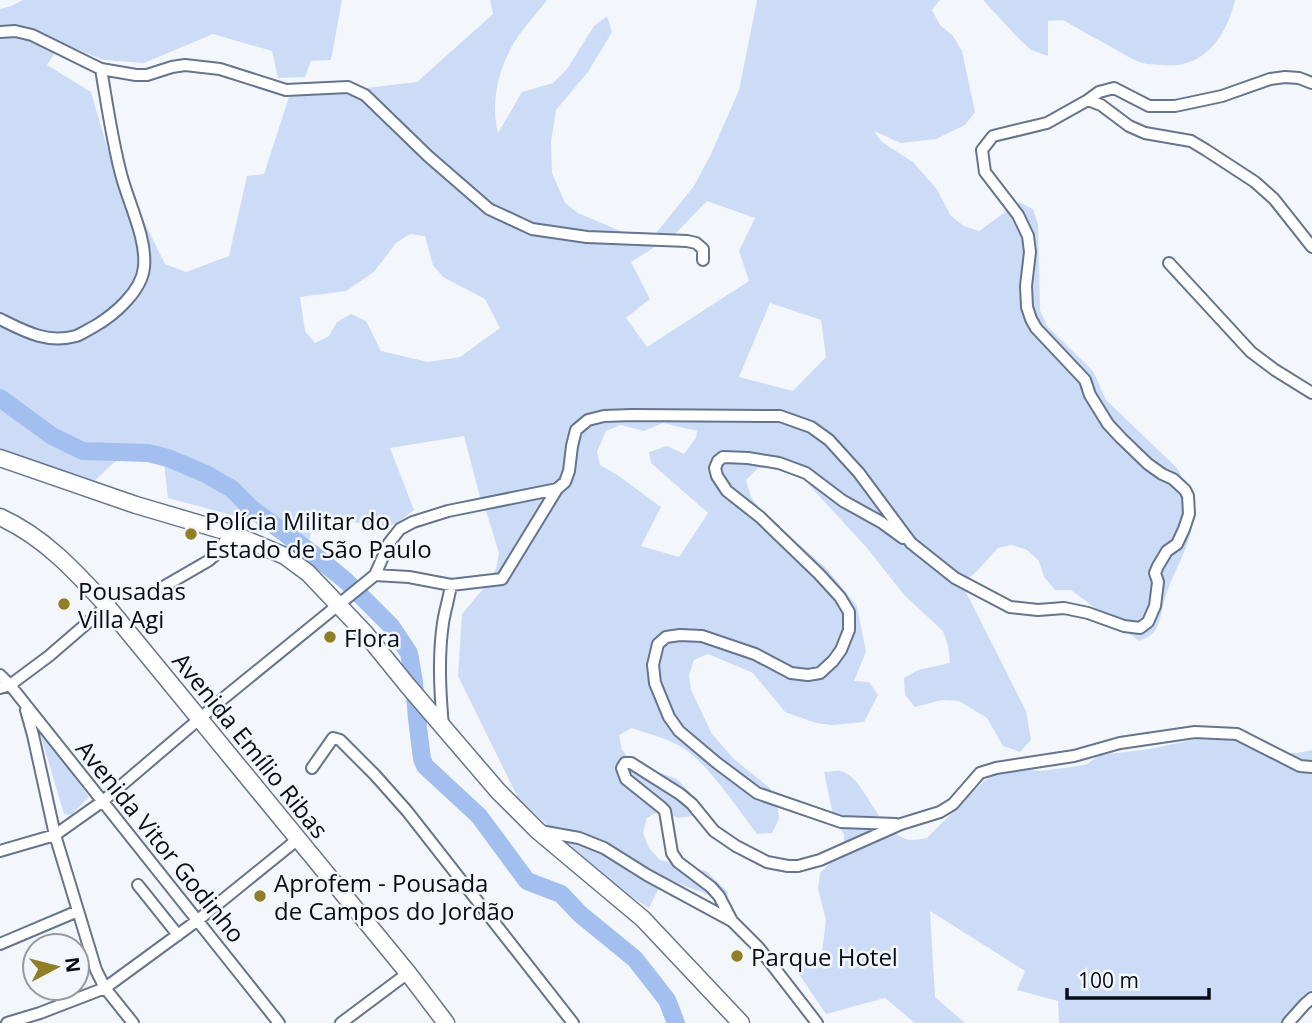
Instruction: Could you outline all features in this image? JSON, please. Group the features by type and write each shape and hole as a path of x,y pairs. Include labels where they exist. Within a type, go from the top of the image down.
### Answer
{"street":[{"path":"0,32 15,31 32,35 101,69 136,75 147,75 186,65 220,69 286,90 348,87 365,95 428,156 489,209 532,229 587,237 696,243 703,249 704,260"},
{"path":"0,318 38,337 61,338 77,335 103,322 123,307 141,279 144,267 140,233 121,175 101,69"},
{"path":"901,824 841,822 757,793 717,763 680,731 669,717 655,683 653,665 658,644 666,636 702,636 755,654 791,673 808,675 820,673 833,661 849,630 849,612 840,597 760,517 727,491 717,476 715,468 718,461 723,457 748,458 779,463 806,473 843,501 881,522 911,543 955,578 1010,607 1038,610 1064,608 1088,613 1124,626 1140,628 1148,622 1155,607 1158,582 1155,573 1158,566 1167,551 1177,544 1184,529 1189,514 1188,496 1173,479 1154,469 1108,424 1090,395 1085,380 1036,328 1027,307 1026,286 1030,252 1028,236 1018,215 985,172 982,150 993,136 1046,123 1099,92 1114,88 1149,106 1175,106 1222,96 1270,79 1299,78 1312,83"},
{"path":"1088,100 1145,133 1191,141 1255,182 1274,199 1312,247"},
{"path":"1169,263 1251,352 1312,393"},
{"path":"372,577 408,577 451,585 502,579 557,489 565,482 576,430 588,420 604,416 780,416 811,428 829,440 859,473 911,543"},
{"path":"0,458 136,505 231,533 285,556 308,573 342,602 430,712 498,791 538,831 643,919 741,1023"},
{"path":"0,851 55,835 103,801 372,577 389,543 400,530 413,522 448,511 557,489"},
{"name":"Avenida Emílio Ribas","path":"0,517 30,533 63,559 107,606 446,1023"},
{"path":"163,587 208,561 231,533"},
{"path":"443,727 441,653 443,622 451,585"},
{"path":"5,686 49,656 107,606"},
{"name":"Avenida Vitor Godinho","path":"0,675 5,686 25,704 279,1023"},
{"path":"25,704 55,835 96,970 105,988 133,1023"},
{"path":"33,735 46,730"},
{"path":"732,921 725,905 711,887 678,862 672,853 665,811 626,779 622,768 625,763 631,763 680,794 714,831 736,846 768,862 788,866 820,860 901,824 940,812 953,804 980,773 1074,756 1120,743 1195,732 1237,734 1300,766 1312,767"},
{"path":"312,768 333,738 340,740 407,811 573,1023"},
{"path":"538,831 579,838 604,848 647,875 732,921 759,948 817,1023"},
{"path":"6,1023 105,988 198,920 298,839"},
{"path":"138,885 178,935"},
{"path":"0,944 78,911"},
{"path":"341,1023 408,973"},
{"path":"1288,1023 1310,999"}],"shaded area":[{"path":"23,0 342,0 331,60 311,61 305,77 278,78 272,51 213,34 144,63 104,60 61,43 47,65 91,92 107,147 165,264 186,272 229,256 247,176 264,174 289,97 417,82 493,14 490,0 547,0 515,42 502,68 495,101 498,133 522,92 553,83 567,69 594,26 607,16 612,32 588,72 556,110 551,142 552,173 565,203 578,213 637,238 653,237 694,186 711,154 739,90 757,0 940,0 932,10 940,25 953,36 962,51 975,112 965,125 936,139 901,143 874,131 882,142 913,162 936,188 951,216 964,226 979,231 1019,202 1033,209 1038,225 1040,310 1047,326 1093,371 1106,400 1176,467 1191,497 1192,527 1186,548 1168,588 1156,629 1139,641 1071,590 1055,590 1044,577 1039,561 1027,550 1012,545 998,548 962,584 1026,711 1031,740 1020,752 1003,746 987,718 959,701 942,700 915,707 905,695 904,678 918,670 950,663 943,631 905,596 805,477 775,468 758,468 746,480 751,497 762,512 826,568 857,606 866,652 854,681 869,682 878,695 864,722 832,725 816,723 785,712 753,673 708,654 694,660 689,675 691,690 712,734 734,759 771,789 779,819 772,833 757,834 721,786 690,753 669,741 632,728 619,735 622,750 632,762 677,779 698,801 693,816 678,818 661,810 647,818 643,833 649,848 660,860 706,871 728,892 727,902 664,878 649,908 606,881 518,798 458,676 462,614 487,584 496,569 499,553 481,501 464,436 390,448 414,510 397,523 380,528 316,513 308,546 250,520 168,498 164,464 154,460 125,457 94,481 0,451 0,9","holes":["707,201 755,218 739,251 749,281 647,347 626,318 650,299 631,262 674,235","410,234 425,236 433,265 443,277 485,299 500,328 460,357 428,362 381,351 366,321 351,314 337,322 329,336 315,343 305,331 300,297 346,291 374,272 396,243","770,303 821,320 826,357 793,391 739,377","663,423 697,431 696,438 684,454 667,446 649,452 651,463 708,513 679,557 641,546 661,507 600,465 597,452 606,431 621,425 644,431"]},
{"path":"983,0 1235,0 1226,27 1210,49 1200,57 1176,65 1137,61 1063,20 1048,21 1048,56 1031,50"},
{"path":"1240,730 1282,753 1312,750 1312,1004 1293,1023 1059,1023 1058,1001 1017,990 1025,971 930,911 935,997 965,1023 915,1023 885,998 826,1014 790,961 808,962 822,953 826,920 818,889 820,873 844,849 844,834 834,820 824,772 841,771 850,775 889,828 899,836 917,840 927,838 984,781 998,773 1023,768 1039,771 1072,767 1087,764 1100,755 1149,749"},
{"path":"40,733 89,797 71,815 64,814"}],"waterway":[{"path":"0,398 52,436 83,451 148,453 168,458 206,474 232,489 252,509 346,581 391,626 409,653 425,766 479,816 527,881 561,894 580,914 635,959 667,1000 676,1023"}],"place":[{"name":"Polícia Militar do Estado de São Paulo","path":"191,534"},
{"name":"Pousadas Villa Agi","path":"64,604"},
{"name":"Flora","path":"330,637"},
{"name":"Aprofem - Pousada de Campos do Jordão","path":"260,896"},
{"name":"Parque Hotel","path":"737,956"}]}
